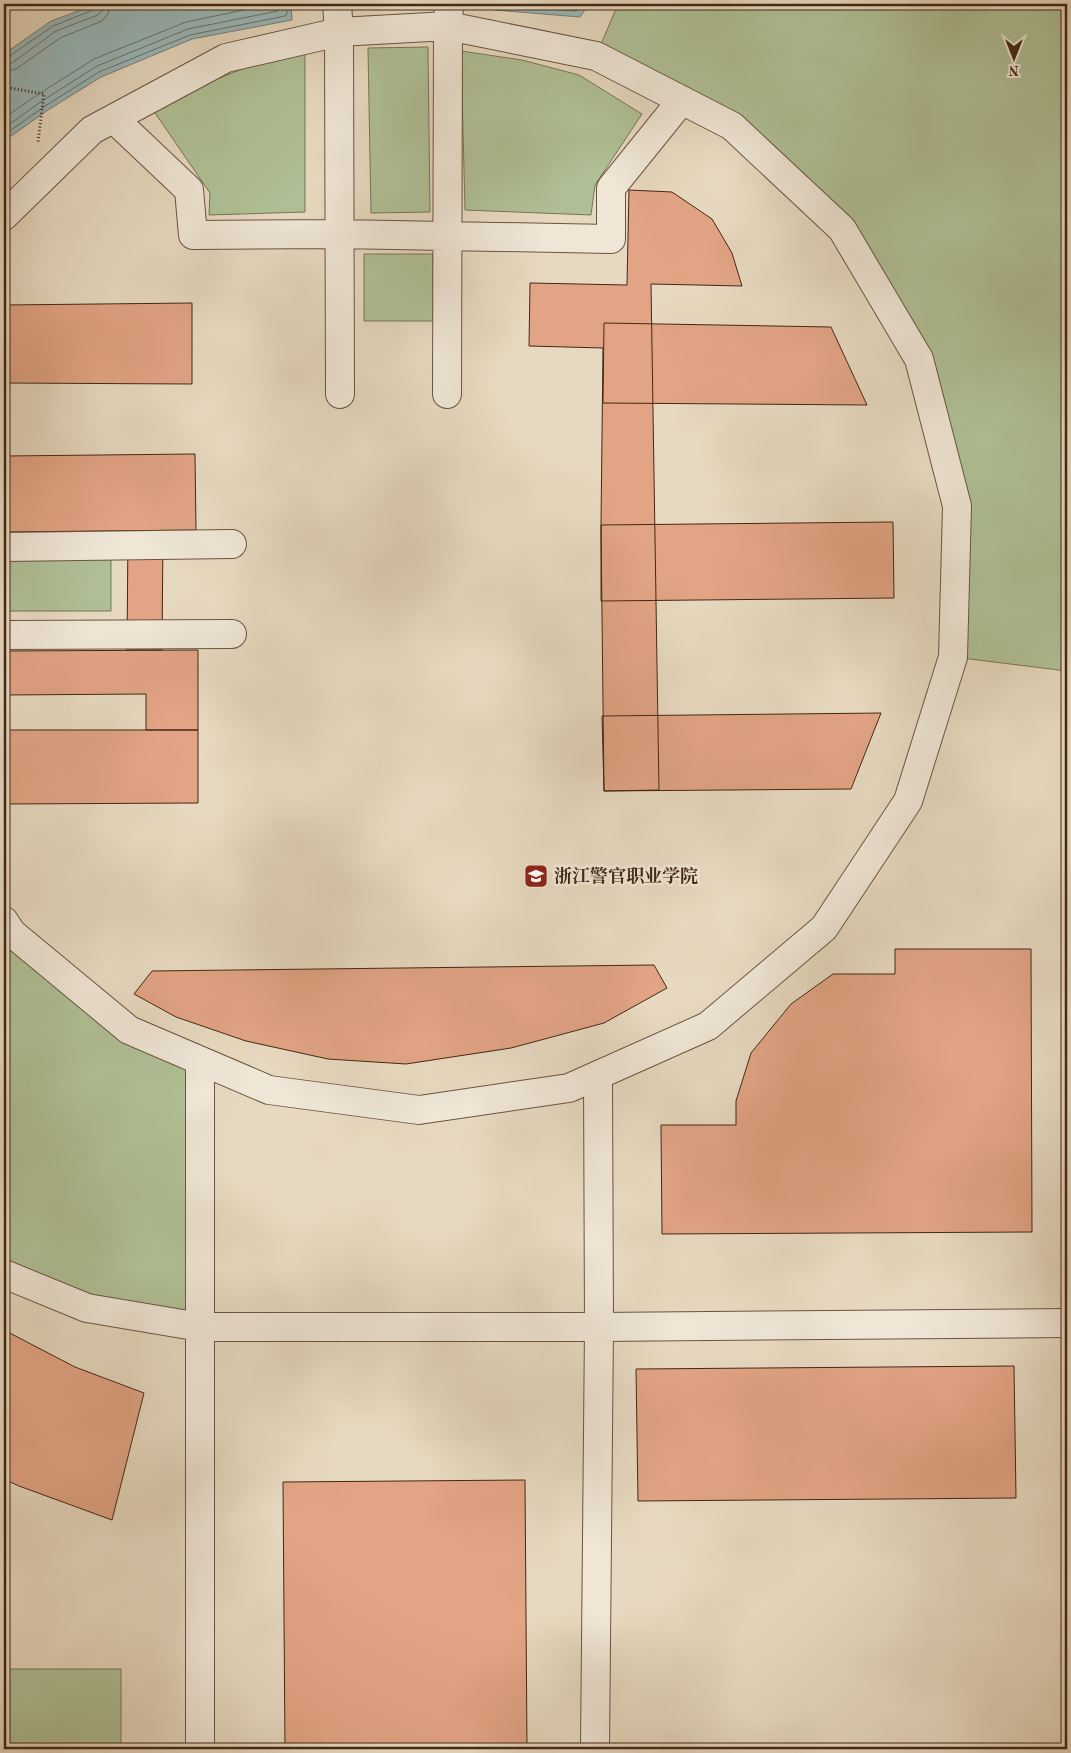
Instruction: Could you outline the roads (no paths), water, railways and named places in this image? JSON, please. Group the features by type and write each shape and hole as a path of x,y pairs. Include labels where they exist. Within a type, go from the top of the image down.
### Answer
{"street":[{"path":"337,4 339,32 340,394"},
{"path":"447,394 448,15"},
{"path":"4,216 92,130 226,58 339,32 448,15 596,56 732,126 842,229 919,360 957,506 953,657 908,802 824,928 708,1026 569,1088 419,1110 269,1090 129,1030 7,932"},
{"path":"114,119 189,190 193,235 340,234 611,239 611,188 682,100"},
{"path":"4,547 232,544"},
{"path":"4,635 232,634"},
{"path":"200,1061 200,1749"},
{"path":"594,1749 598,1075"},
{"path":"4,1274 87,1308 200,1327 598,1327 1067,1323"}],"water":[{"path":"97,4 291,4 292,20 192,39 101,77 48,110 4,141 4,54 51,21"},
{"path":"494,4 589,4 580,17 494,10"}],"place":[{"name":"浙江警官职业学院","path":"536,876"}]}
